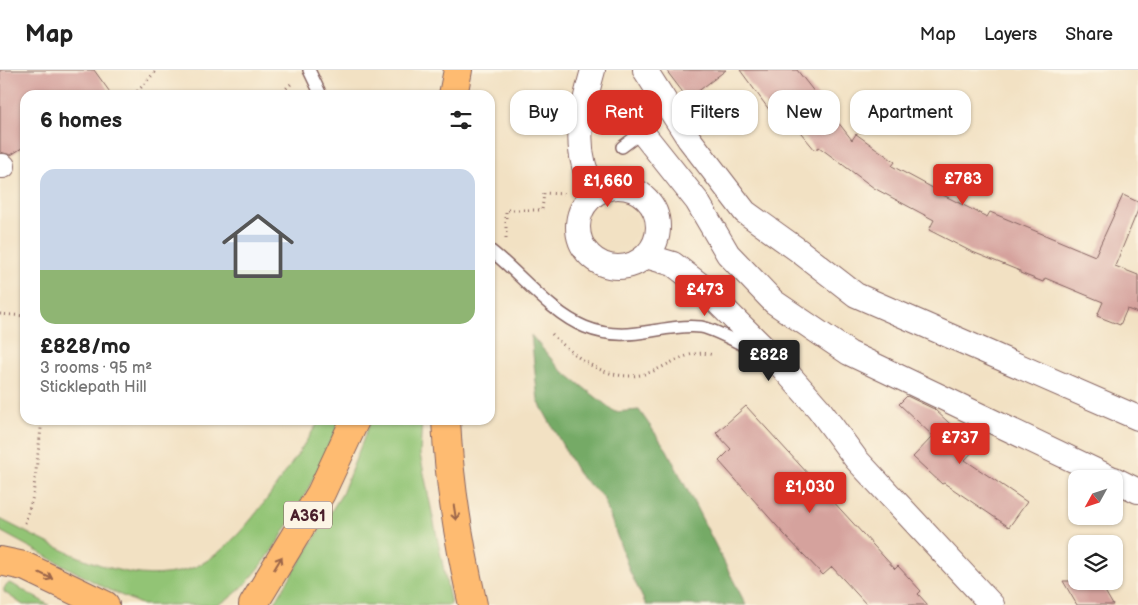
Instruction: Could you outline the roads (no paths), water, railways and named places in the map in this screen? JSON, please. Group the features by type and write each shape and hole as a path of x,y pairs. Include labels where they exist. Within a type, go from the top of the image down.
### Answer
{"main road":[{"path":"454,90 458,70"},
{"name":"A361","path":"253,605 321,493 352,425"},
{"path":"446,425 448,465 454,506 473,605"},
{"path":"0,561 24,566 105,605"}],"street":[{"path":"591,184 630,188 642,194 651,202 657,215 659,226 654,245 646,256 637,263 620,267 603,264 591,256 583,245 578,226 591,184 580,156 579,137 585,98 593,70"},
{"path":"645,70 689,139 745,212 798,250 856,296 1138,418"},
{"path":"644,135 697,201 728,254 774,302 849,353 915,387 1094,470"},
{"path":"646,256 673,264 699,284 775,360 819,409 856,459 992,605"},
{"path":"1123,484 1138,491"}],"lane":[{"path":"309,70 319,90"},
{"path":"622,147 638,135"},
{"path":"495,254 536,291 584,327 613,335 648,333 681,327 704,327 775,360"}]}
